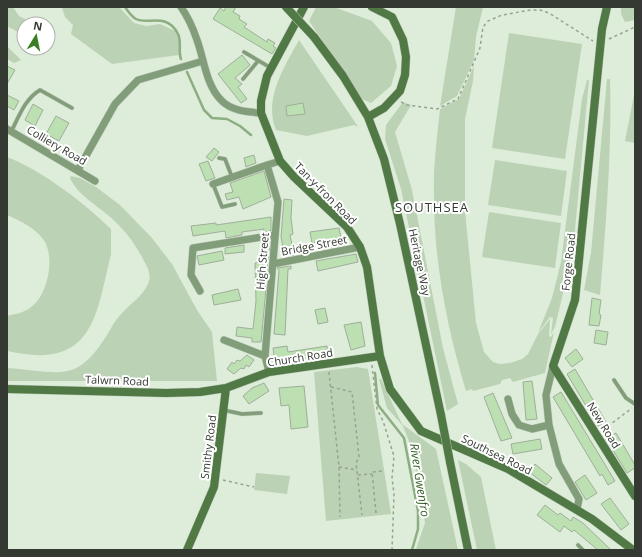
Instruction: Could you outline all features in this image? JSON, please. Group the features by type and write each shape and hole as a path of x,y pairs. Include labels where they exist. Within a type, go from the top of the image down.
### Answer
{"street":[{"path":"181,7 188,17 198,40 203,61 212,87 221,101 241,111 261,113"},
{"name":"Heritage Way","path":"286,7 314,37 343,76 368,117 384,159 393,192 441,415 468,550"},
{"name":"Tan-y-fron Road","path":"304,7 271,68 263,89 261,113 280,161 347,228 360,247 367,267 376,357"},
{"path":"368,117 384,108 400,91 405,75 406,58 403,40 392,17 372,7"},
{"name":"Forge Road","path":"576,509 579,499 559,464 549,425 546,395 553,366 575,300 601,44 607,7"},
{"path":"78,170 115,104 138,80 171,69 203,61"},
{"name":"Colliery Road","path":"9,130 95,181"},
{"path":"213,184 280,161"},
{"name":"High Street","path":"267,166 278,202 265,356 269,372"},
{"path":"200,291 191,275 193,248 275,235"},
{"name":"Bridge Street","path":"272,264 360,247"},
{"path":"224,340 265,356"},
{"name":"Church Road","path":"226,388 269,372 376,357"},
{"name":"Southsea Road","path":"376,357 390,389 421,431 508,469 576,509 633,550"},
{"name":"New Road","path":"553,366 635,496"},
{"name":"Talwrn Road","path":"7,389 166,393 200,392 226,388"},
{"name":"Smithy Road","path":"187,550 214,487 226,388"},
{"path":"508,399 512,414 519,425 532,429 549,425"}],"lane":[{"path":"244,52 271,68"},
{"path":"243,79 258,61"},
{"path":"9,130 32,95 40,90 72,108"},
{"path":"219,158 225,159 232,177"},
{"path":"213,184 222,207 235,204"},
{"path":"614,380 626,398 635,405"},
{"path":"224,410 242,414 261,413"},
{"path":"578,545 583,550"}],"path":[{"path":"394,98 407,105 437,109 458,99 478,54 483,28 488,20 502,15 530,10 540,10 549,13 593,41 601,44 635,27"},
{"path":"376,357 377,410 383,421 394,456 392,478 394,494 392,550"},
{"path":"329,371 339,468 340,517"},
{"path":"331,387 352,392 359,457 356,463 362,515"},
{"path":"597,435 635,405"},
{"path":"339,468 357,470"},
{"path":"358,475 372,474 372,472 383,471"},
{"path":"372,474 376,513"},
{"path":"215,478 254,487"}],"green space":[{"path":"7,7 13,7 19,16 16,16 16,31 7,26"},
{"path":"55,7 119,7 134,23 146,26 160,24 175,31 179,38 179,55 112,64 71,34 73,25 65,17 62,8"},
{"path":"316,7 334,7 372,21 391,43 397,66 391,86 371,103 362,99 309,21"},
{"path":"456,7 483,7 476,37 474,60 457,96 440,106"},
{"path":"621,7 635,7 635,20 625,22 621,14"},
{"path":"509,33 582,44 565,159 492,148"},
{"path":"299,40 358,127 354,125 307,136 276,130 272,107 277,83"},
{"path":"7,46 21,60 14,63 7,59"},
{"path":"474,66 473,81 465,119 465,211 476,323 484,352 493,362 500,364 510,363 522,359 528,354 538,334 550,319 549,336 551,337 554,332 545,373 513,382 510,378 502,380 500,384 473,391 472,389 466,391 453,343 439,270 436,246 434,175 440,109 459,99"},
{"path":"607,79 610,79 609,160 600,295 584,290 591,253"},
{"path":"587,80 589,80 573,251 555,327 551,334 553,318 550,317 538,333 552,298 561,262 582,99"},
{"path":"635,90 635,143 625,141"},
{"path":"403,102 411,105 395,132 412,190 443,348 458,404 447,411 401,189 385,139 386,125"},
{"path":"7,157 34,170 62,188 88,208 111,229 111,254 102,294 92,323 84,335 74,345 61,352 39,355 7,351 7,316 30,308 41,295 48,275 49,255 47,246 39,235 22,222 7,215"},
{"path":"495,160 567,171 561,216 488,205"},
{"path":"71,176 80,178 96,187 120,205 152,238 172,264 197,310 212,332 217,381 7,381 7,368 55,372 67,371 78,367 88,360 125,309 143,293 149,281 150,275 147,266 129,237 109,216 77,189 70,178"},
{"path":"489,212 561,223 555,268 482,257"},
{"path":"357,367 368,369 391,514 326,521 314,372"},
{"path":"379,379 381,379 402,424 436,449 458,550 416,549 425,523 412,449 403,426 387,408"},
{"path":"458,460 466,464 481,477 496,550 477,550"},
{"path":"256,473 290,476 287,494 254,490"}],"building":[{"path":"226,7 236,7 233,12 240,16 239,19 247,24 244,27 267,42 268,39 275,43 273,46 276,48 272,54 213,19 220,8 224,11"},
{"path":"242,55 250,65 235,78 242,84 238,87 247,99 241,103 218,74"},
{"path":"7,66 15,70 7,84"},
{"path":"7,95 19,101 14,110 7,106"},
{"path":"303,103 305,114 287,116 286,106"},
{"path":"33,104 43,110 35,126 25,120"},
{"path":"56,116 69,123 59,141 46,134"},
{"path":"214,148 219,152 212,161 206,157"},
{"path":"254,155 256,163 246,167 244,158"},
{"path":"208,161 215,178 206,181 199,164"},
{"path":"264,171 271,197 243,209 239,197 227,200 225,194 233,192 230,183"},
{"path":"284,199 292,200 291,218 293,234 290,235 294,255 285,256 281,237"},
{"path":"271,217 271,231 263,232 264,229 242,232 242,235 226,238 225,231 193,236 191,226 216,223 216,225"},
{"path":"339,228 341,238 312,243 310,232"},
{"path":"270,241 267,271 264,271 266,289 261,342 252,342 252,338 236,336 237,327 253,329 256,301 255,263 261,262 262,242"},
{"path":"244,245 244,252 225,254 225,248"},
{"path":"222,251 224,260 199,265 197,256"},
{"path":"356,254 358,262 318,271 316,261"},
{"path":"291,266 291,269 288,269 285,335 274,334 279,270 277,268"},
{"path":"238,289 241,300 214,305 212,295"},
{"path":"592,298 601,300 599,326 589,325"},
{"path":"325,308 328,322 318,324 315,310"},
{"path":"361,322 365,346 351,350 344,325"},
{"path":"596,330 608,332 606,345 594,343"},
{"path":"287,346 288,352 327,346 327,348 332,348 333,354 275,363 273,348"},
{"path":"576,349 583,359 572,367 565,358"},
{"path":"247,355 254,360 249,367 246,365 244,369 241,368 234,374 227,369 232,362 234,364 237,360 240,361"},
{"path":"575,369 606,422 598,426 567,374"},
{"path":"532,381 537,419 526,420 523,382"},
{"path":"264,383 269,391 249,404 243,396 252,388"},
{"path":"304,386 308,427 291,429 289,405 281,406 279,388"},
{"path":"561,392 615,481 608,485 602,474 600,476 553,397"},
{"path":"493,393 512,438 501,441 484,397"},
{"path":"616,433 635,465 635,468 627,473 606,439"},
{"path":"540,439 542,449 513,454 511,444"},
{"path":"535,464 552,478 546,485 529,472"},
{"path":"585,475 597,493 586,500 575,482"},
{"path":"610,498 629,524 621,530 601,504"},
{"path":"545,505 558,515 560,513 571,521 573,517 583,523 611,550 598,550 574,530 572,532 564,526 560,532 537,515"}],"waterway":[{"name":"River Gwenfro","path":"125,7 136,19 146,21 163,21 174,27 179,37 181,59"},
{"name":"River Gwenfro","path":"187,72 204,110 212,118 227,119 240,126 251,135"},
{"name":"River Gwenfro","path":"375,373 378,405 404,438 418,511 418,529 412,550"}],"district":[{"name":"SOUTHSEA","path":"432,207"}]}
